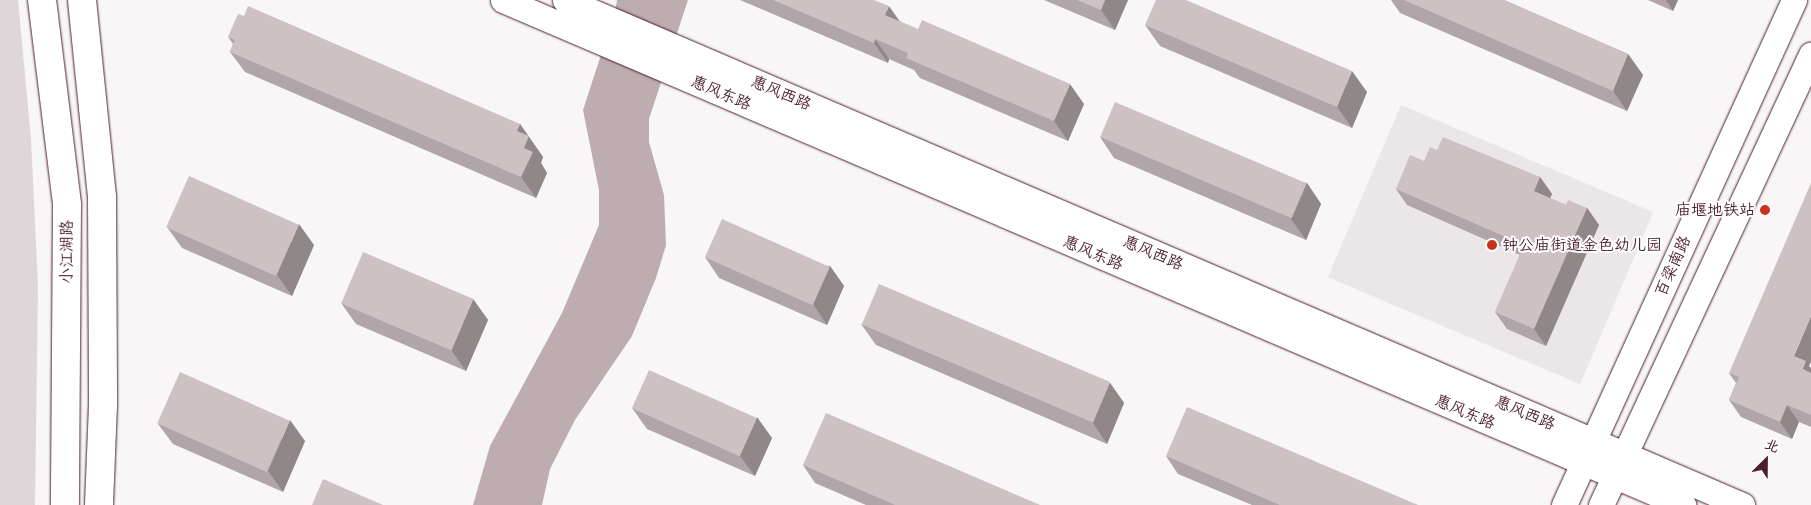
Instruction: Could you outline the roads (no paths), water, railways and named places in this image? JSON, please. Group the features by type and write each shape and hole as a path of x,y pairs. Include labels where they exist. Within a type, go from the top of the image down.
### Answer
{"main road":[{"name":"小江湖路","path":"42,0 67,205 65,505"},
{"path":"82,0 102,198 103,404 99,505"}],"street":[{"name":"惠风东路","path":"503,0 1619,465 1683,505"},
{"name":"惠风西路","path":"565,0 1588,453"},
{"name":"百梁南路","path":"1564,505 1794,0"},
{"path":"1602,505 1811,55"},
{"path":"1619,465 1742,505"}],"place":[{"name":"庙堰地铁站","path":"1765,210"},
{"name":"钟公庙街道金色幼儿园","path":"1492,245"}]}
